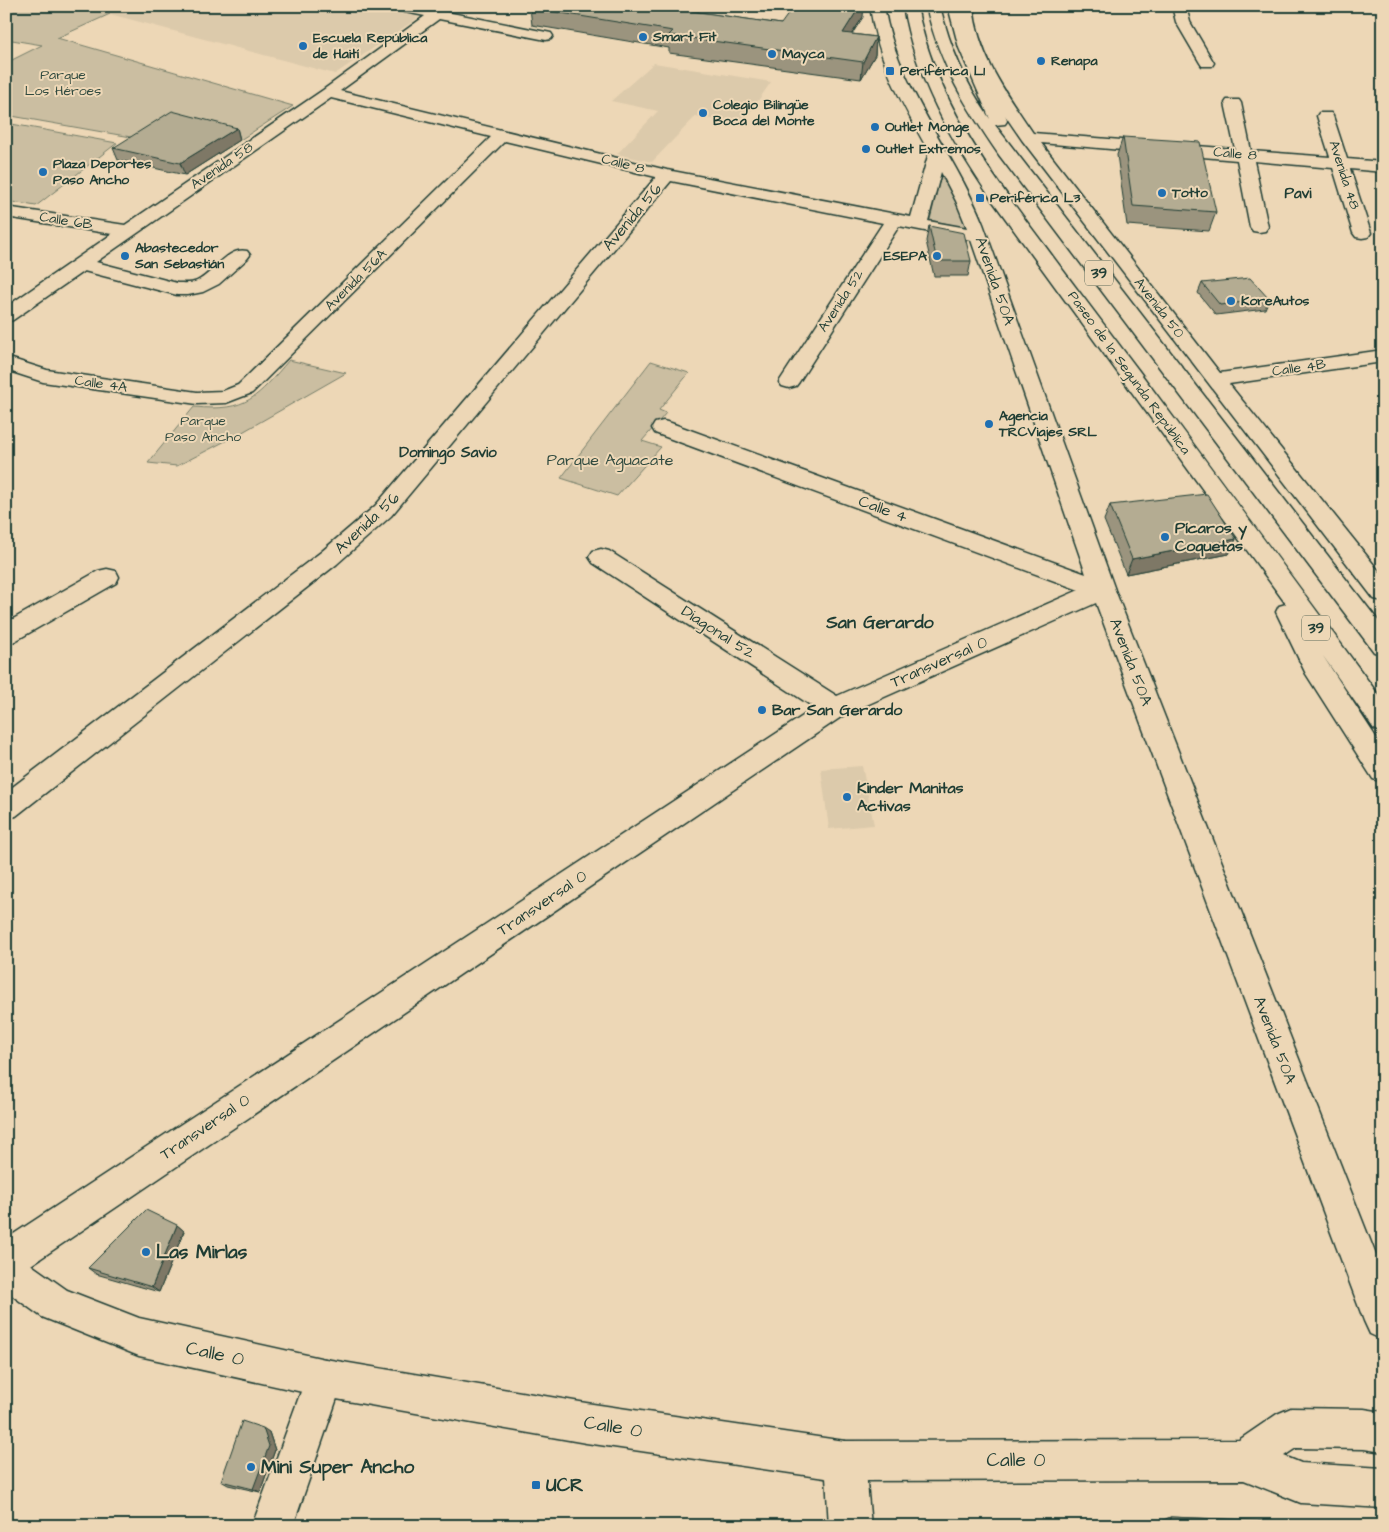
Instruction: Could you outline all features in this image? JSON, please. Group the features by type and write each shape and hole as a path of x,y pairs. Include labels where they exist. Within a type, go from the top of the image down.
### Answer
{"main road":[{"path":"394,6 546,36"},
{"name":"Avenida 50A","path":"877,6 878,24 899,79 961,192 979,236 1103,590 1383,1321"},
{"name":"39","path":"933,6 939,36 953,71 966,95 1005,152 1383,645"},
{"path":"955,6 960,33 969,58 997,113 1005,152"},
{"name":"Avenida 50","path":"966,6 969,30 976,51 1000,95 1028,137 1215,380 1383,593"},
{"path":"1179,6 1183,22 1207,63"},
{"name":"Avenida 58","path":"6,316 126,231 328,93 436,15"},
{"name":"Paseo de la Segunda República","path":"899,23 914,35 935,91 962,141 1004,204 1249,534 1383,722"},
{"path":"906,56 927,106 962,141"},
{"name":"Calle 8","path":"328,93 667,175 979,236"},
{"path":"1233,103 1259,227"},
{"name":"Avenida 48","path":"1325,116 1342,164 1362,233"},
{"name":"Avenida 56A","path":"197,398 226,397 244,389 502,135"},
{"name":"Calle 8","path":"1028,137 1383,167"},
{"path":"918,223 938,151"},
{"name":"Avenida 56","path":"6,808 329,558 383,511 667,175"},
{"name":"Calle 6B","path":"6,212 126,231"},
{"name":"Avenida 52","path":"789,382 894,219"},
{"path":"80,264 177,289 190,290 210,282 241,255"},
{"name":"Calle 4B","path":"1215,380 1383,356"},
{"name":"Calle 4A","path":"6,364 43,376 197,398"},
{"name":"Calle 4","path":"663,428 1103,590"},
{"path":"1292,524 1383,629"},
{"path":"1249,534 1315,667 1383,770"},
{"name":"Diagonal 52","path":"601,557 835,708"},
{"path":"6,635 107,577"},
{"name":"Transversal 0","path":"6,1260 835,708 1103,590"},
{"name":"Calle 0","path":"6,1269 55,1304 139,1337 325,1378 586,1423 845,1461 1244,1460 1301,1482 1383,1488"},
{"path":"272,1526 325,1378"},
{"path":"1244,1460 1291,1428 1364,1429 1383,1432"},
{"path":"845,1461 850,1526"}],"shaded area":[{"name":"Escuela República de Haití","path":"89,6 364,6 419,17 335,74 110,14"},
{"name":"Colegio Bilingüe Boca del Monte","path":"654,63 771,82 741,125 696,116 652,162 617,154 658,111 611,101"},
{"name":"Kinder Manitas Activas","path":"862,766 874,825 829,829 821,769"}],"green space":[{"name":"Parque Los Héroes","path":"6,6 89,6 110,14 57,38 293,106 240,140 148,140 6,115 6,63 42,45 6,39"},
{"name":"Plaza Deportes Paso Ancho","path":"6,123 117,143 36,206 6,201"},
{"path":"942,170 967,228 930,220"},
{"name":"Parque Paso Ancho","path":"289,360 346,373 239,434 177,466 148,463 194,407 227,407 250,399 268,384"},
{"name":"Parque Aguacate","path":"651,361 689,373 659,410 666,413 642,441 661,447 617,496 561,478"}],"building":[{"path":"532,6 696,6 692,11 781,24 794,6 860,6 843,33 876,37 863,62 669,35 673,31 530,8"},
{"path":"172,111 237,128 180,163 113,148"},
{"name":"Totto","path":"1123,137 1200,142 1216,212 1133,206"},
{"path":"929,226 964,233 971,261 937,261"},
{"path":"1250,278 1269,299 1220,305 1202,283"},
{"name":"Pícaros y Coquetas","path":"1207,494 1236,539 1132,559 1110,505"},
{"name":"Las Mirlas","path":"146,1210 177,1225 152,1287 88,1268"},
{"name":"Mini Super Ancho","path":"242,1421 263,1428 269,1446 253,1489 221,1481"},
{"path":"1170,1517 1356,1524 1383,1526 1172,1526"}],"place":[{"name":"Smart Fit","path":"643,37"},
{"name":"Escuela República de Haití","path":"303,46"},
{"name":"Mayca","path":"772,54"},
{"name":"Renapa","path":"1041,61"},
{"name":"Periférica L1","path":"890,71"},
{"name":"Colegio Bilingüe Boca del Monte","path":"703,113"},
{"name":"Outlet Monge","path":"875,127"},
{"name":"Outlet Extremos","path":"866,149"},
{"name":"Plaza Deportes Paso Ancho","path":"43,172"},
{"name":"Totto","path":"1162,193"},
{"name":"Periférica L3","path":"980,198"},
{"name":"Abastecedor San Sebastián","path":"125,256"},
{"name":"ESEPA","path":"937,256"},
{"name":"KoreAutos","path":"1231,301"},
{"name":"Agencia TRCViajes SRL","path":"989,424"},
{"name":"Pícaros y Coquetas","path":"1165,537"},
{"name":"Bar San Gerardo","path":"762,710"},
{"name":"Kinder Manitas Activas","path":"847,797"},
{"name":"Las Mirlas","path":"146,1252"},
{"name":"Mini Super Ancho","path":"251,1467"},
{"name":"UCR","path":"536,1485"}],"district":[{"name":"Pavi","path":"1298,193"},
{"name":"Domingo Savio","path":"448,452"},
{"name":"San Gerardo","path":"880,622"}]}
